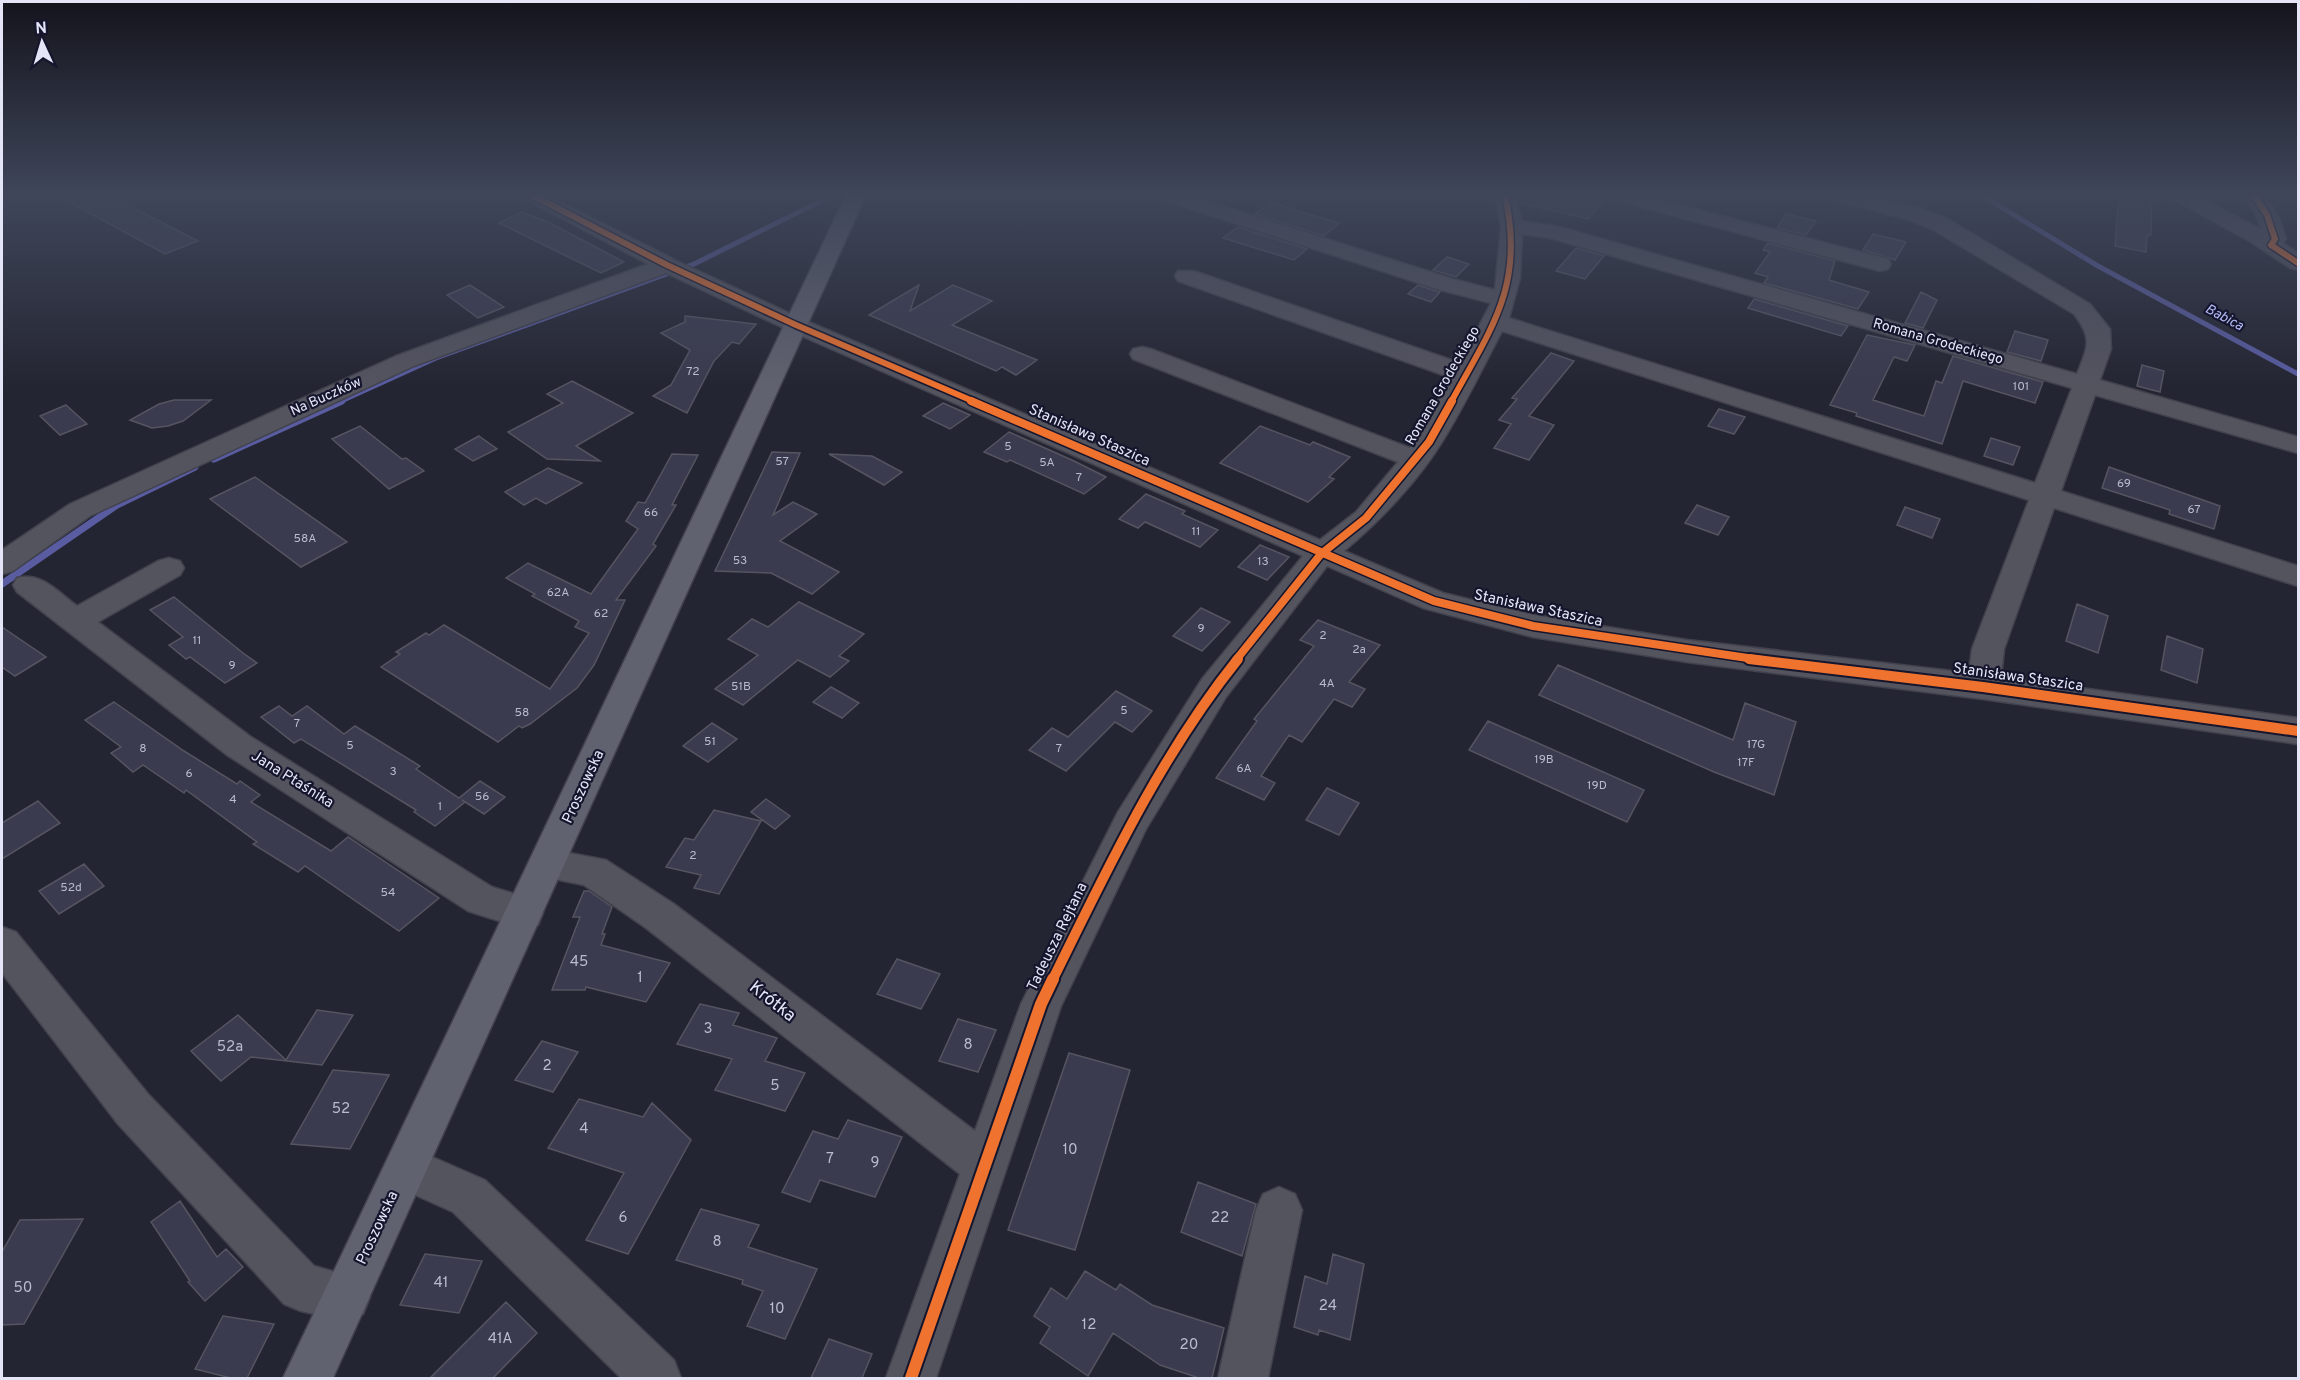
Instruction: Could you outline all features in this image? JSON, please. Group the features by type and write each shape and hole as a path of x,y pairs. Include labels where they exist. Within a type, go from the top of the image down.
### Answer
{"main road":[{"name":"Proszowska","path":"308,1378 524,913 809,330 834,259"}],"street":[{"name":"Stanisława Staszica","path":"657,259 809,330 1321,554 1434,601 1533,626 1687,651 1983,687 2298,731"},
{"name":"Romana Grodeckiego","path":"1368,259 1445,284 1500,310 2045,495 2298,576"},
{"name":"Romana Grodeckiego","path":"1321,554 1366,518 1429,442 1468,375 1500,310 1509,278 1510,259"},
{"name":"Romana Grodeckiego","path":"1647,259 2298,445"},
{"path":"1863,259 1880,264"},
{"path":"1983,687 1988,649 2099,349 2098,329 2082,309 1999,259"},
{"name":"Na Buczków","path":"2,564 80,510 405,361 674,268"},
{"name":"Romana Grodeckiego","path":"1186,276 1395,347 1468,375"},
{"path":"1142,354 1415,459"},
{"name":"Tadeusza Rejtana","path":"910,1378 1041,1004 1131,822 1214,688 1321,554"},
{"path":"76,621 169,568"},
{"name":"Jana Ptaśnika","path":"28,585 239,746 481,900 524,913"},
{"name":"Krótka","path":"548,864 593,871 660,916 984,1165"},
{"path":"2,944 133,1109 301,1287 346,1297"},
{"path":"407,1168 469,1196 656,1378"},
{"path":"1243,1378 1278,1210"}],"building":[{"path":"573,259 619,259 624,262 601,273"},
{"path":"1444,259 1455,259 1469,264 1456,277 1433,270"},
{"path":"1566,259 1601,259 1585,279 1556,271"},
{"path":"1765,259 1829,259 1835,261 1829,280 1869,292 1858,309 1764,283 1768,277 1755,273"},
{"path":"470,285 504,307 478,318 447,295"},
{"path":"919,285 910,311 953,285 992,301 952,325 1037,360 1016,375 1002,367 996,371 869,315"},
{"path":"1418,285 1440,292 1431,302 1408,294"},
{"path":"1921,292 1937,300 1923,328 1905,323"},
{"path":"1754,299 1848,326 1841,336 1748,308"},
{"path":"685,316 756,324 739,344 732,342 714,361 687,413 653,396 671,385 690,350 661,333 685,322"},
{"path":"2015,331 2048,340 2041,361 2007,352"},
{"path":"1867,335 1915,345 1907,361 1894,357 1873,400 1924,416 1936,381 1942,383 1953,356 2043,382 2035,403 1963,381 1942,444 1856,416 1857,413 1830,405"},
{"path":"1551,353 1574,361 1529,416 1554,425 1529,460 1494,448 1511,424 1499,420 1517,399 1512,398"},
{"path":"2142,365 2164,371 2160,392 2137,386"},
{"path":"572,381 633,413 576,446 600,461 547,459 508,432 563,403 547,394"},
{"path":"174,400 211,400 183,421 168,426 152,428 130,420 159,404"},
{"path":"943,403 970,415 950,429 923,416"},
{"path":"66,405 87,424 60,435 40,416"},
{"path":"1719,409 1745,417 1734,434 1708,426"},
{"path":"360,426 402,459 406,458 424,471 389,489 332,439"},
{"path":"1260,426 1310,445 1313,442 1350,457 1329,477 1334,479 1308,502 1220,463"},
{"path":"1009,432 1106,477 1084,494 1010,460 1007,462 984,452"},
{"path":"479,436 497,449 473,461 455,449"},
{"path":"1991,438 2020,447 2013,465 1984,456"},
{"path":"772,452 800,453 773,515 793,502 817,514 780,541 839,572 812,594 771,573 715,571"},
{"path":"672,454 698,455 672,505 676,505 653,544 656,546 616,600 625,600 594,665 577,688 530,724 522,728 519,726 498,742 381,667 400,654 396,652 426,633 429,635 444,625 550,689 589,633 575,627 579,621 532,596 535,594 506,578 528,563 591,594 638,529 626,521 638,502 645,503"},
{"path":"829,454 872,456 902,472 884,485"},
{"path":"2109,467 2220,506 2214,529 2169,514 2170,510 2102,488"},
{"path":"548,468 582,483 546,504 536,498 524,505 505,492"},
{"path":"255,477 347,542 301,567 210,499"},
{"path":"1146,494 1185,511 1182,514 1218,530 1200,547 1145,522 1138,528 1119,519"},
{"path":"1697,505 1729,517 1718,535 1685,523"},
{"path":"1905,507 1940,519 1932,538 1897,525"},
{"path":"1260,545 1289,557 1267,580 1238,567"},
{"path":"174,597 257,663 225,683 190,657 186,659 169,645 183,637 150,610"},
{"path":"799,602 864,634 839,656 849,661 830,677 798,660 743,705 715,689 758,655 728,639 752,619 768,627"},
{"path":"2077,604 2108,616 2098,653 2066,641"},
{"path":"1201,608 1230,622 1202,651 1173,636"},
{"path":"1318,620 1380,645 1349,682 1365,689 1352,707 1334,699 1302,742 1289,735 1261,776 1275,783 1264,800 1216,778 1257,721 1254,719 1314,646 1300,640"},
{"path":"2,627 46,657 15,676 2,667"},
{"path":"2167,636 2203,649 2197,683 2161,670"},
{"path":"1558,665 1733,740 1745,703 1796,722 1774,795 1714,772 1539,695"},
{"path":"831,687 859,703 842,718 813,702"},
{"path":"1116,691 1152,711 1132,732 1115,722 1066,771 1029,750 1052,728 1068,737"},
{"path":"114,702 184,751 237,784 240,781 260,795 251,802 331,851 348,837 439,898 399,931 305,866 298,872 253,844 257,842 186,790 184,793 143,765 133,772 111,753 121,747 85,720"},
{"path":"279,706 292,716 307,706 344,734 355,726 420,766 416,769 459,798 480,781 505,797 484,814 462,800 465,802 435,826 414,812 416,810 301,739 294,743 261,717"},
{"path":"1488,721 1644,790 1627,822 1469,750"},
{"path":"712,723 737,739 708,762 683,746"},
{"path":"1327,788 1359,803 1339,835 1306,820"},
{"path":"766,799 790,816 775,829 751,812"},
{"path":"38,801 60,823 2,859 2,823"},
{"path":"714,810 761,821 719,894 694,888 701,875 666,867 685,838 694,840"},
{"path":"84,864 104,886 59,914 39,891"},
{"path":"584,891 589,891 612,907 602,934 605,934 601,945 670,963 646,1002 586,987 585,990 552,990 580,917 573,917"},
{"path":"897,959 940,974 921,1009 877,994"},
{"path":"700,1004 739,1013 733,1025 777,1038 765,1061 805,1073 785,1111 715,1090 732,1059 677,1044"},
{"path":"317,1010 353,1015 322,1065 251,1057 221,1081 191,1051 238,1015 286,1060"},
{"path":"958,1019 996,1030 978,1072 939,1061"},
{"path":"542,1041 578,1052 553,1092 515,1080"},
{"path":"1069,1053 1130,1070 1075,1250 1008,1230"},
{"path":"333,1070 389,1075 350,1149 291,1144"},
{"path":"579,1099 643,1117 652,1103 691,1140 628,1254 586,1240 624,1173 548,1148"},
{"path":"848,1120 902,1137 875,1197 820,1180 810,1202 782,1192 813,1131 838,1139"},
{"path":"1198,1182 1256,1204 1242,1256 1181,1232"},
{"path":"180,1201 217,1257 226,1249 243,1267 205,1301 188,1282 190,1281 151,1222"},
{"path":"701,1209 759,1225 748,1247 817,1269 785,1339 747,1326 763,1291 742,1284 743,1280 676,1260"},
{"path":"83,1219 24,1324 2,1325 2,1252 20,1220"},
{"path":"425,1254 482,1261 459,1313 400,1305"},
{"path":"1333,1254 1364,1264 1350,1340 1319,1330 1318,1335 1294,1327 1305,1276 1327,1284"},
{"path":"1085,1271 1116,1290 1120,1284 1152,1305 1224,1328 1212,1378 1199,1378 1160,1365 1113,1333 1088,1376 1040,1343 1050,1327 1034,1316 1051,1288 1067,1299"},
{"path":"506,1302 537,1333 493,1378 430,1378"},
{"path":"223,1316 274,1324 247,1378 231,1378 195,1369"},
{"path":"829,1339 872,1354 862,1378 811,1378"}],"waterway":[{"path":"339,402 436,358 703,259"},
{"name":"Babica","path":"2087,259 2298,374"},
{"path":"214,459 342,401"},
{"path":"2,584 117,505 195,467"}],"cycle path":[{"path":"656,259 796,325 1434,601 1533,626 1687,651 1983,687 2298,731"},
{"path":"911,1378 1041,1004 1131,822 1214,688 1321,554 1366,518 1429,442 1501,311 1509,278 1510,259"},
{"path":"2293,259 2298,263"}]}
